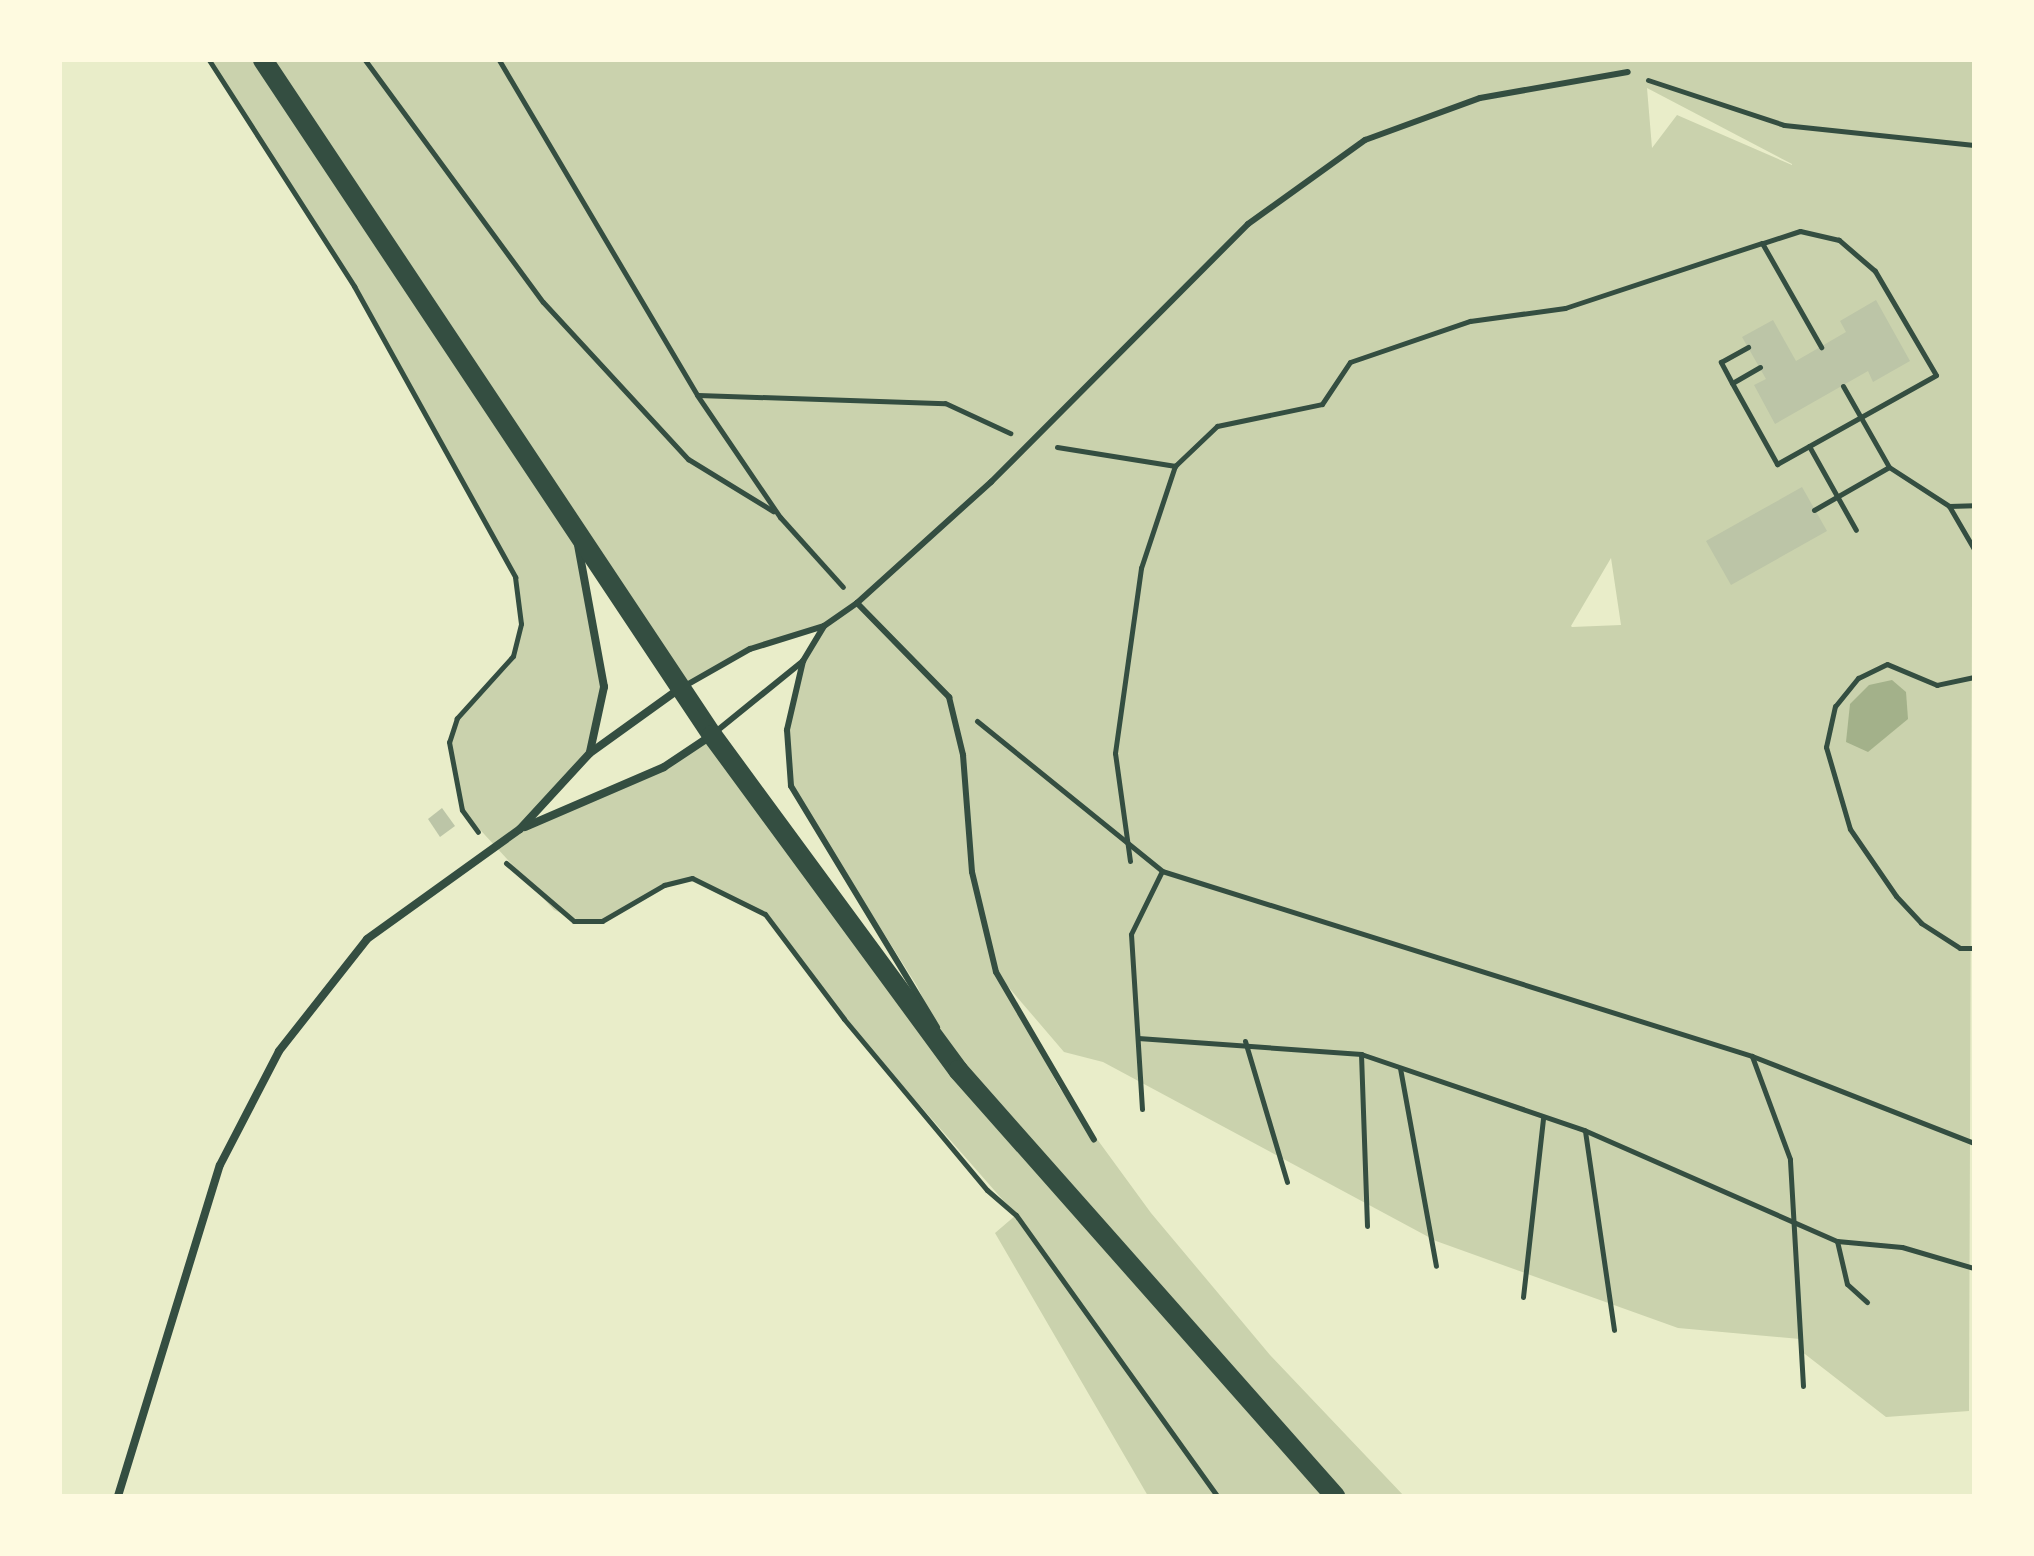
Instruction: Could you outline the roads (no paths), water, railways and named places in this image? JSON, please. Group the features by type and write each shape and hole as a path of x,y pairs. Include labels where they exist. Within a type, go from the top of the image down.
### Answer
{"main road":[{"path":"263,60 712,735 958,1070 1335,1496"}],"street":[{"path":"575,532 604,687 590,753"},
{"path":"118,1496 220,1165 279,1051 367,939 520,829 590,753 681,688"},
{"path":"520,829 664,767 712,735"}],"lane":[{"path":"681,688 750,649 824,626 857,603 1030,442 1248,224 1365,140 1480,98 1628,72"},
{"path":"857,603 949,697 963,755 972,872 996,972 1094,1140"},
{"path":"824,626 803,661 787,730 791,786 917,986 958,1070"},
{"path":"712,735 803,661"}]}
